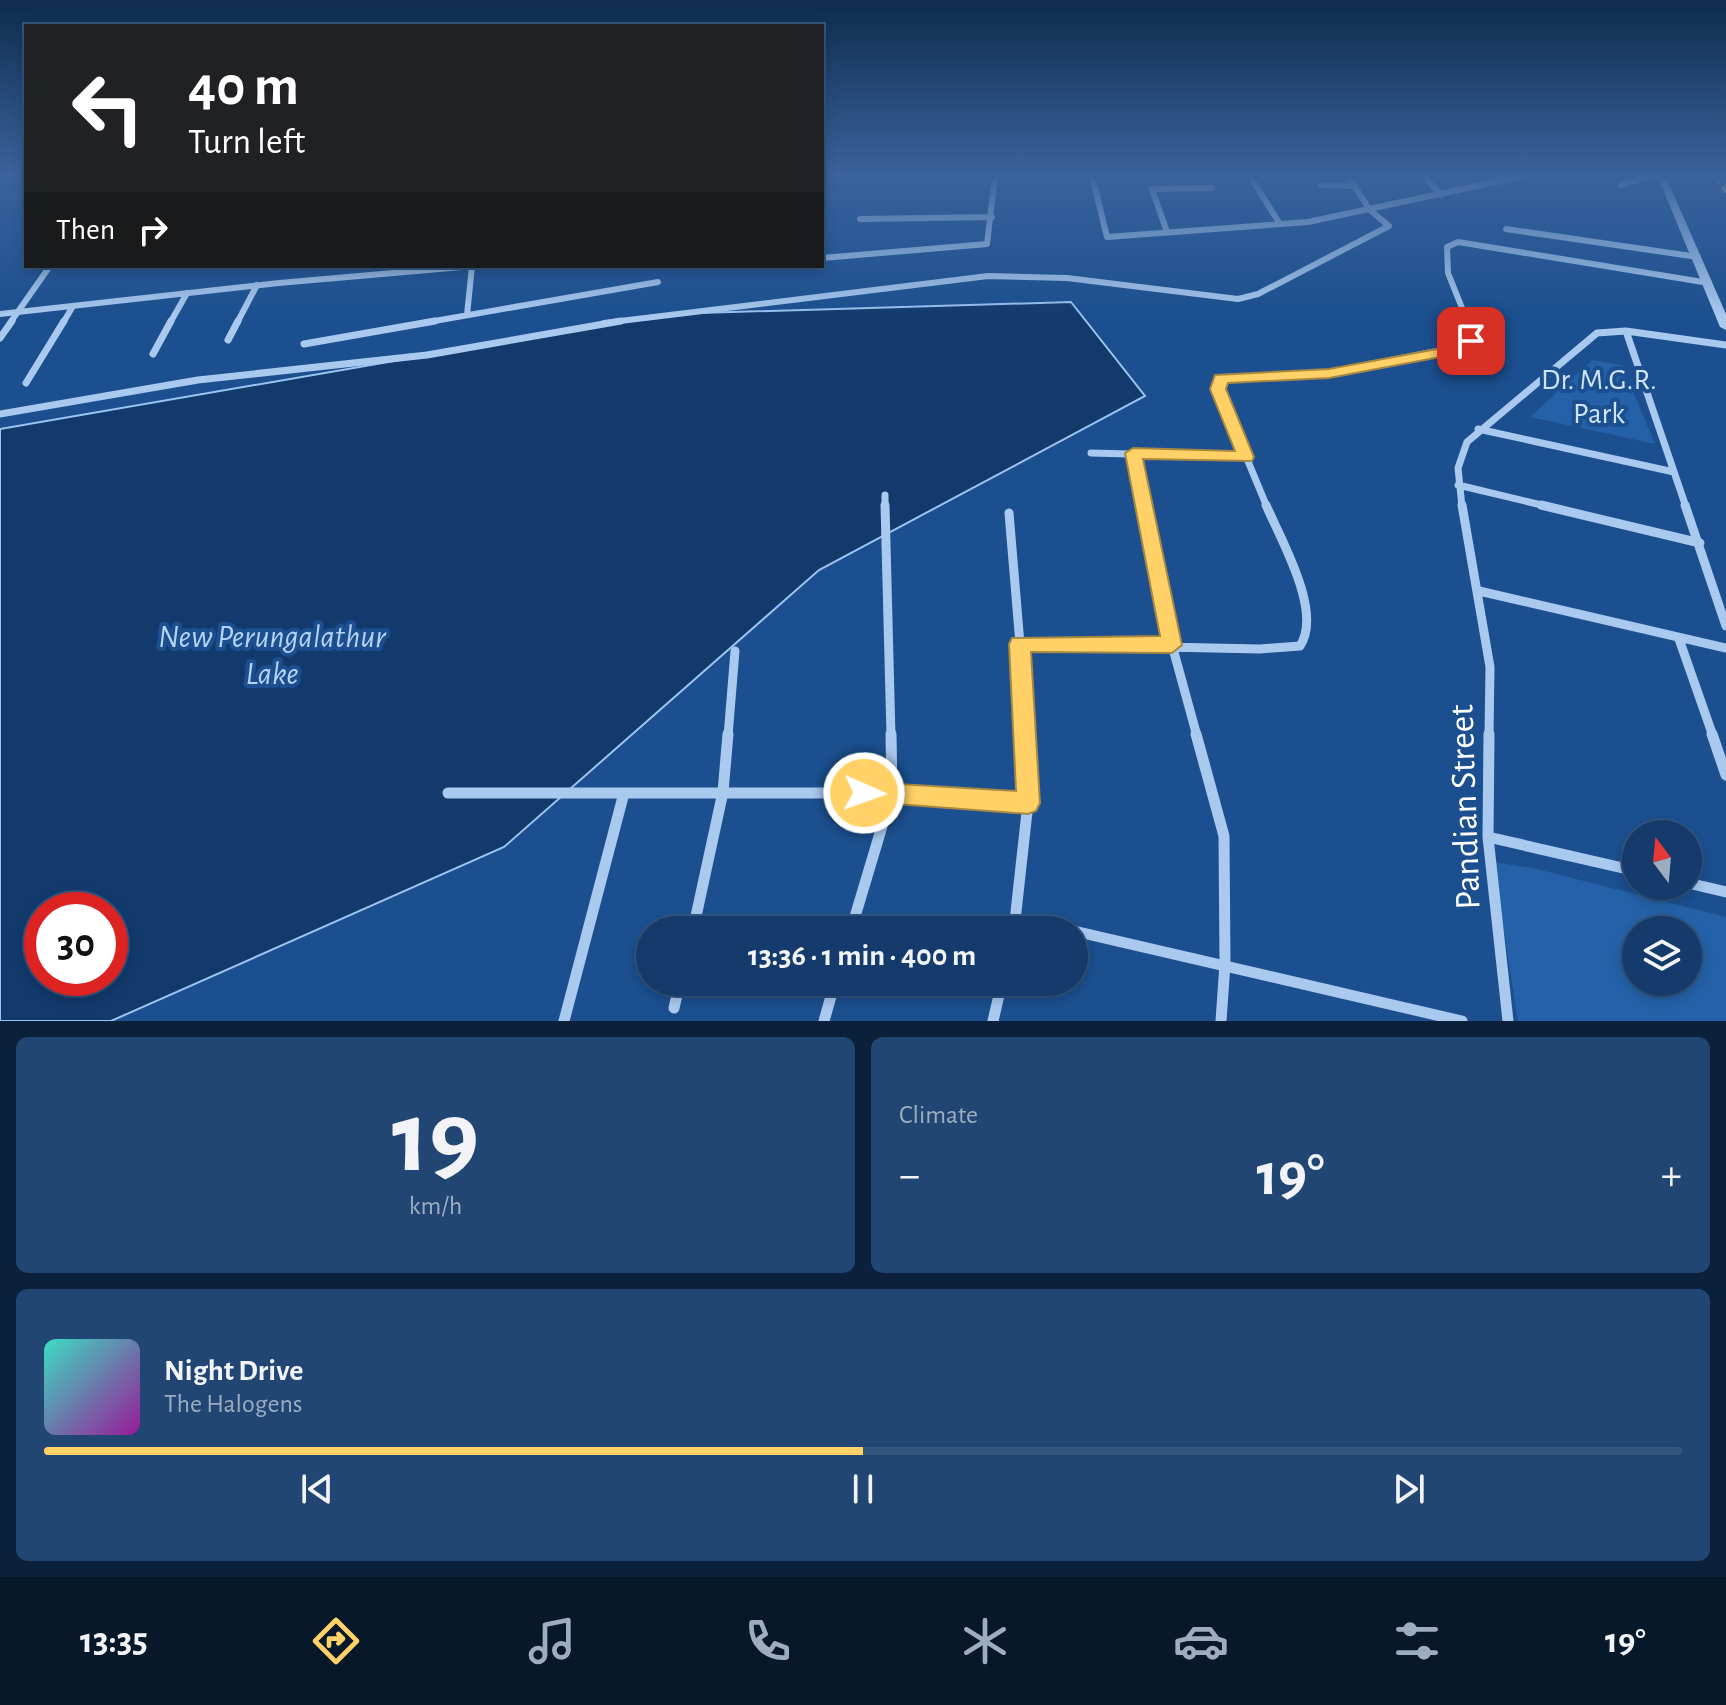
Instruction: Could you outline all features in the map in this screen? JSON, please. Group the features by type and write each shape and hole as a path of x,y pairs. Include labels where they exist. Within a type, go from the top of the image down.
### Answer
{"street":[{"path":"824,258 983,245 989,240 991,223"},
{"path":"1104,223 1107,237 1289,223"},
{"path":"1164,223 1167,232"},
{"path":"0,414 198,380 427,355 597,324 988,276 1067,278 1238,299 1258,294 1386,229 1387,223"},
{"path":"1682,223 1726,327"},
{"path":"1506,229 1698,257"},
{"path":"1020,644 1260,649 1300,646 1308,634 1305,598 1218,389 1221,378 1329,373 1469,345 1469,332 1447,272 1445,253 1450,244 1478,243 1709,283"},
{"path":"0,338 49,268"},
{"path":"0,314 257,285 450,268"},
{"path":"467,315 473,268"},
{"path":"304,344 658,282"},
{"path":"228,340 257,285"},
{"path":"153,354 187,293"},
{"path":"26,383 73,306"},
{"path":"1626,331 1726,626"},
{"name":"Pandian Street","path":"1508,1021 1488,837 1490,667 1458,485 1457,457 1464,442 1478,429 1597,333 1626,331 1726,345"},
{"path":"1478,429 1674,472"},
{"path":"1091,453 1246,457"},
{"path":"1133,453 1172,645 1224,836 1225,964 1221,1021"},
{"path":"1458,485 1700,543"},
{"path":"855,916 892,793 885,495"},
{"path":"1009,513 1020,644 1028,803 1016,916"},
{"path":"1479,591 1726,648"},
{"path":"1679,639 1726,775"},
{"path":"696,916 723,792 735,651"},
{"path":"448,793 892,793 1028,803"},
{"path":"564,1021 624,793"},
{"path":"1488,837 1622,868"},
{"path":"1702,886 1726,892"},
{"path":"1088,935 1462,1021"},
{"path":"674,1008 677,996"},
{"path":"824,1021 831,996"},
{"path":"993,1021 999,996"}],"green space":[{"name":"Dr. M.G.R. Park","path":"1592,360 1622,365 1655,444 1530,417"},
{"path":"1493,862 1533,868 1622,891 1622,900 1659,900 1726,917 1726,1021 1518,1021"}],"water":[{"name":"New Perungalathur Lake","path":"1071,302 1145,396 819,570 504,847 111,1021 0,1021 0,429 666,314"}],"route":[{"path":"864,793 1028,803 1020,644 1172,645 1133,453 1246,457 1218,389 1217,383 1221,378 1227,375 1299,376 1329,373 1456,350 1469,345 1471,341"}]}
